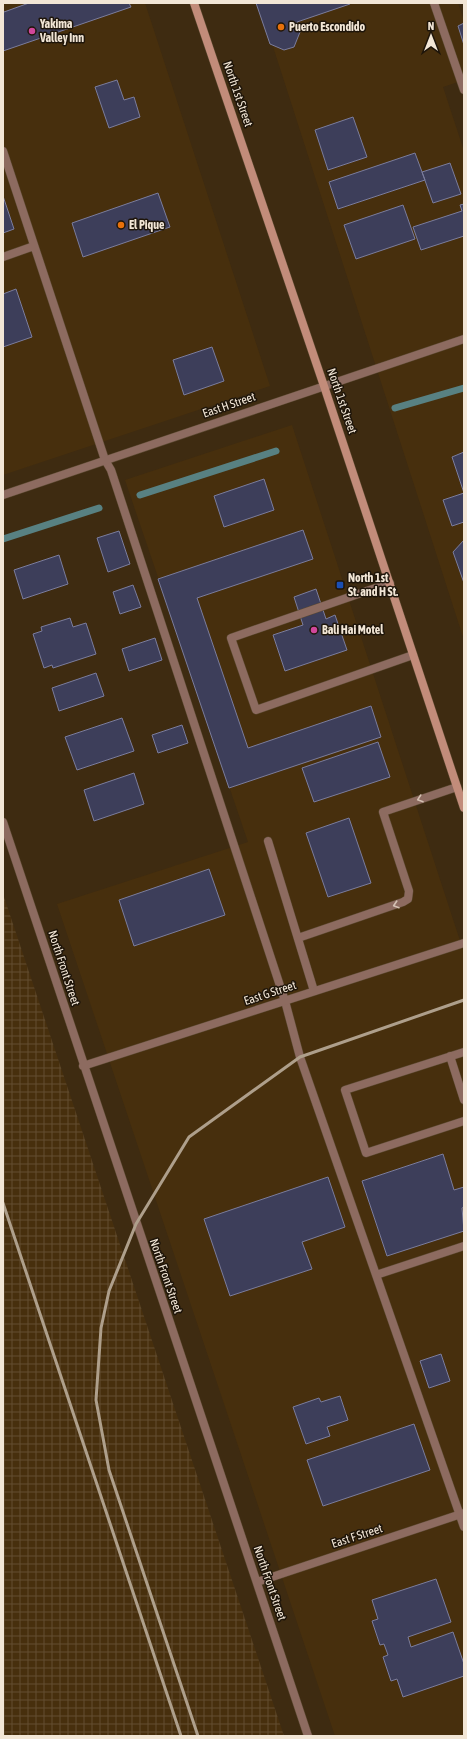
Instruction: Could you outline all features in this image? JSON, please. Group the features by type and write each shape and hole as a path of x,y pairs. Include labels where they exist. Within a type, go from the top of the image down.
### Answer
{"main road":[{"name":"North 1st Street","path":"194,3 324,386 464,808"}],"street":[{"path":"434,3 464,90"},
{"path":"3,151 105,460 111,470 285,1001 300,1057 376,1275 462,1514 464,1527"},
{"path":"3,257 34,246"},
{"name":"East H Street","path":"3,495 464,339"},
{"path":"390,583 231,638 256,710 413,655"},
{"path":"298,938 408,899 409,891 383,812 457,787"},
{"name":"North Front Street","path":"3,822 83,1066 308,1736"},
{"path":"268,841 314,991"},
{"name":"East G Street","path":"83,1066 464,943"},
{"path":"464,1052 345,1090 366,1153 464,1121"},
{"path":"450,1056 464,1100"},
{"path":"376,1275 464,1246"},
{"name":"East F Street","path":"257,1582 462,1514"}],"shaded area":[{"path":"3,3 145,3 270,386 3,475"},
{"path":"259,3 458,3 464,21 464,80 443,87 464,151 464,640"},
{"path":"292,425 464,953 464,1736 335,1736 57,904 248,842 125,480"},
{"path":"3,894 284,1736 3,1736"}],"building":[{"name":"Yakima Valley Inn","path":"29,3 129,3 131,7 3,51 3,9 4,12"},
{"name":"Puerto Escondido","path":"256,3 350,4 297,22 300,32 294,47 284,50 270,44"},
{"path":"464,23 464,45 458,26"},
{"path":"117,80 124,100 134,97 140,117 109,128 95,87"},
{"path":"353,117 367,157 328,170 315,130"},
{"path":"415,153 425,180 338,209 329,182"},
{"path":"450,163 461,194 433,203 422,172"},
{"name":"El Pique","path":"158,193 170,227 83,257 72,223"},
{"path":"3,196 14,229 3,233"},
{"path":"464,204 464,236 421,250 413,227 462,211 460,205"},
{"path":"403,205 415,239 356,259 344,225"},
{"path":"16,289 32,337 3,347 3,294"},
{"path":"212,347 224,381 184,395 173,360"},
{"path":"464,452 464,493 452,457"},
{"path":"264,479 274,510 224,527 214,496"},
{"path":"464,493 464,522 452,526 443,500"},
{"path":"303,530 313,559 197,598 248,748 371,706 381,737 229,788 158,579"},
{"path":"119,531 130,564 108,572 97,538"},
{"path":"464,540 464,583 453,552"},
{"path":"59,555 68,584 23,599 14,570"},
{"path":"133,585 141,607 120,614 113,592"},
{"name":"Bali Hai Motel","path":"316,589 326,619 335,615 347,650 285,671 273,635 303,625 294,597"},
{"path":"70,618 73,627 86,623 96,654 53,668 52,665 44,668 33,634 42,631 41,627"},
{"path":"155,638 162,660 129,671 122,649"},
{"path":"96,673 104,696 59,711 52,688"},
{"path":"122,718 134,751 77,770 65,737"},
{"path":"182,725 188,743 158,753 152,735"},
{"path":"378,742 390,777 314,802 302,768"},
{"path":"134,773 144,804 94,821 84,790"},
{"path":"349,818 371,883 328,897 306,833"},
{"path":"209,869 225,915 134,946 119,900"},
{"path":"443,1154 454,1190 464,1187 464,1207 462,1208 464,1231 387,1256 362,1181"},
{"path":"328,1177 345,1227 302,1242 312,1269 230,1296 204,1219"},
{"path":"441,1354 450,1381 429,1388 420,1361"},
{"path":"340,1396 348,1420 327,1427 330,1436 306,1444 293,1407 319,1398 321,1402"},
{"path":"414,1424 430,1470 323,1506 307,1460"},
{"path":"436,1579 451,1622 408,1637 411,1647 453,1632 464,1664 464,1676 403,1697 397,1679 391,1681 383,1657 388,1655 384,1644 380,1645 372,1621 378,1619 372,1600"}],"waterway":[{"path":"395,408 464,388"},
{"path":"140,495 276,451"},
{"path":"3,539 99,508"}],"railway":[{"path":"198,1736 109,1470 96,1400 101,1328 109,1291 136,1224 189,1137 300,1057 464,1000"},
{"path":"3,1203 181,1736"}],"place":[{"name":"Puerto Escondido","path":"281,27"},
{"name":"Yakima Valley Inn","path":"32,31"},
{"name":"El Pique","path":"121,225"},
{"name":"North 1st St. and H St.","path":"340,585"},
{"name":"Bali Hai Motel","path":"314,630"}]}
